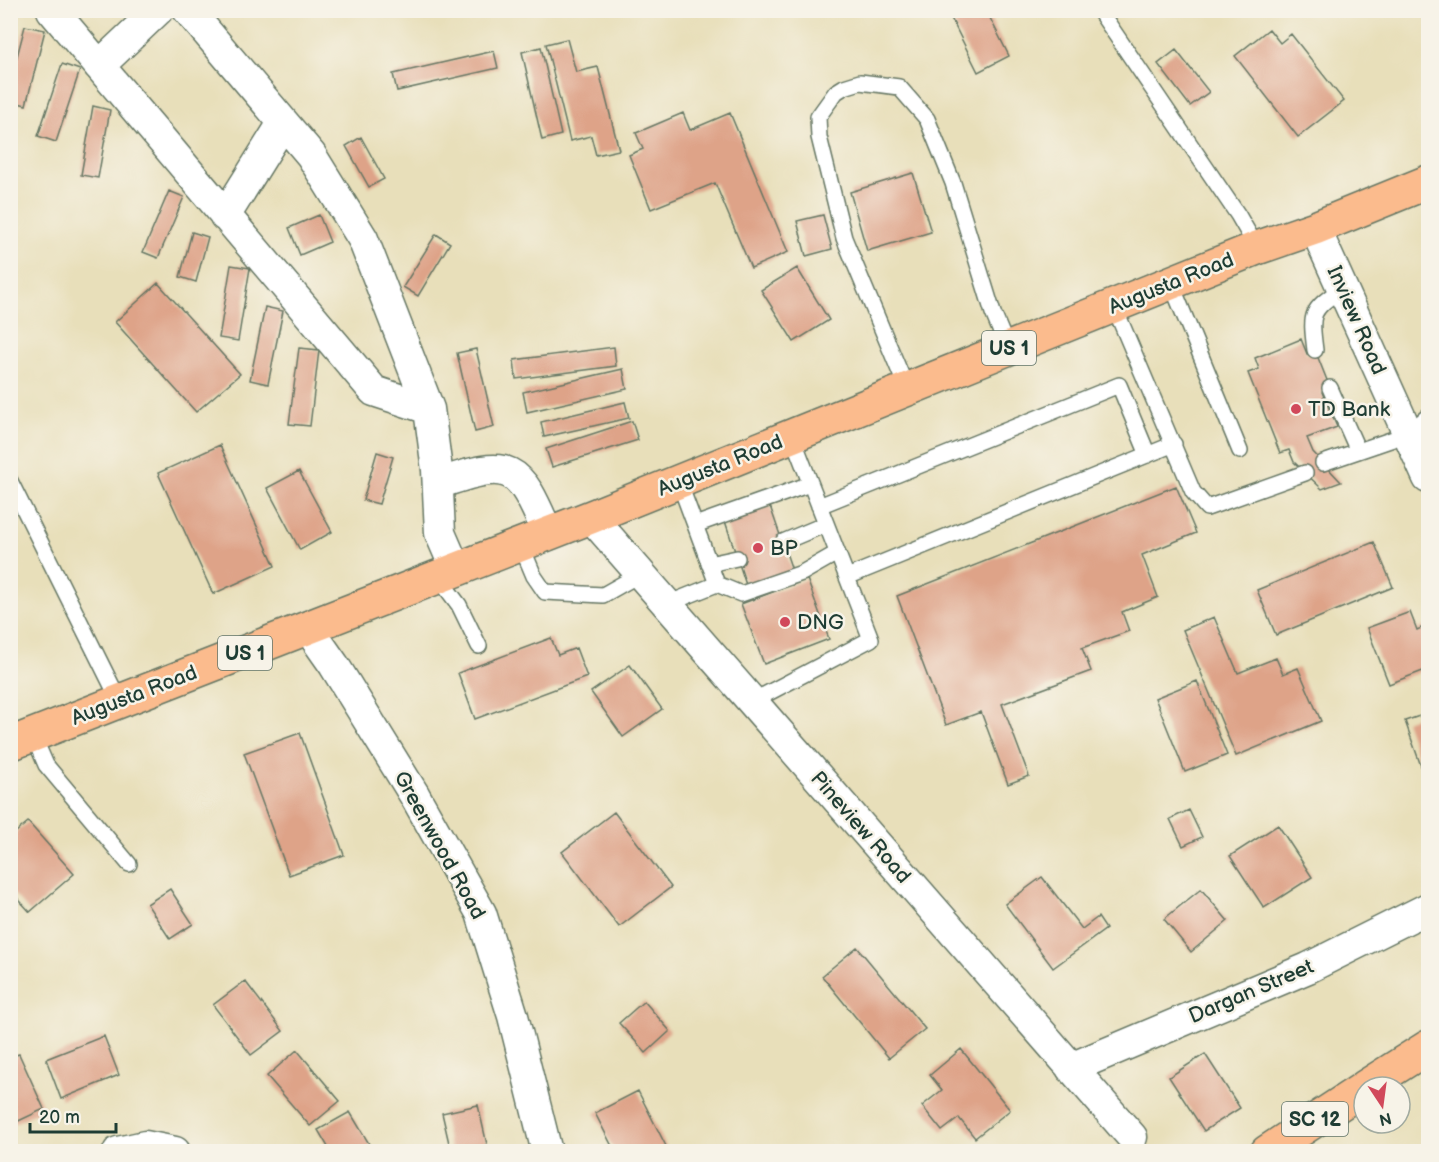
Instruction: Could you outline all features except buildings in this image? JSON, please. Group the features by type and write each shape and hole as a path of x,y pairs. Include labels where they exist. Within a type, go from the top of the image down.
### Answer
{"main road":[{"name":"Augusta Road","path":"22,739 534,540 1257,248 1315,228 1428,182"},
{"name":"SC 12","path":"1384,1075 1428,1047"},
{"name":"SC 12","path":"1267,1152 1352,1096"}],"street":[{"path":"52,10 374,391 429,410"},
{"path":"99,66 158,10"},
{"path":"188,10 311,155 363,239 429,410 438,483 440,533 447,574"},
{"path":"225,216 283,123"},
{"name":"Inview Road","path":"1315,228 1342,288 1418,425 1428,478"},
{"path":"438,483 479,469 506,471 523,481 534,540"},
{"name":"Pineview Road","path":"591,517 1132,1137"},
{"name":"Greenwood Road","path":"308,628 334,664 415,796 481,914 513,1016 547,1152"},
{"name":"Dargan Street","path":"1071,1068 1308,968 1428,908"},
{"path":"118,1152 146,1146 175,1152"}],"lane":[{"path":"1099,10 1238,215 1257,248"},
{"path":"907,389 844,238 819,137 818,117 836,92 844,87 860,82 899,87 927,119 953,183 993,313 1008,349"},
{"path":"1171,283 1240,451"},
{"path":"1315,350 1311,323 1317,306 1342,288"},
{"path":"1114,306 1193,492 1207,508 1305,473"},
{"path":"819,506 1119,385 1148,454"},
{"path":"1330,388 1358,451"},
{"path":"1323,463 1358,451 1418,425"},
{"path":"752,702 871,639 792,436"},
{"path":"847,577 1174,444"},
{"path":"10,481 119,700"},
{"path":"679,482 717,584"},
{"path":"695,525 810,484"},
{"path":"783,542 826,524"},
{"path":"534,540 534,576 545,592 603,595 640,574"},
{"path":"667,604 717,584 741,594 802,573 837,553"},
{"path":"709,564 737,558"},
{"path":"447,574 479,646"},
{"path":"22,739 129,864"}],"place":[{"name":"TD Bank","path":"1296,409"},
{"name":"BP","path":"758,548"},
{"name":"DNG","path":"785,622"}]}
